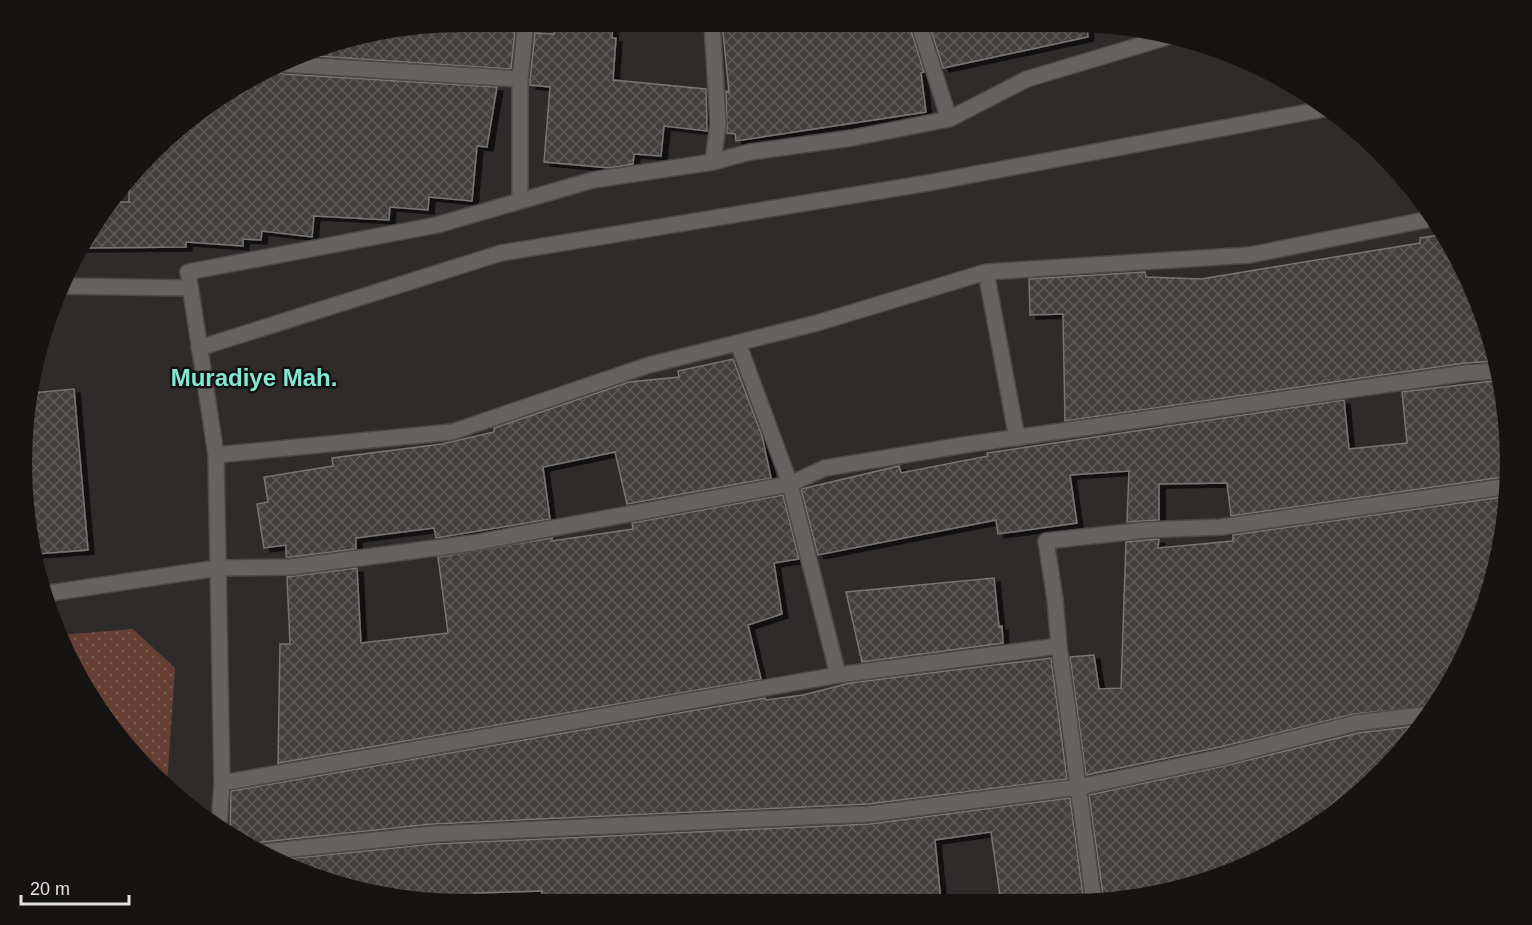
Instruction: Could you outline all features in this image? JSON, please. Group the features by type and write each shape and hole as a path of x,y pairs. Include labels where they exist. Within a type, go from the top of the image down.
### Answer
{"street":[{"path":"520,201 520,80 525,32"},
{"path":"713,32 718,124 713,162"},
{"path":"922,32 949,119"},
{"path":"220,818 222,783 216,455 188,272 437,225 594,180 713,162 750,152 852,138 949,119 1027,79 1156,40"},
{"path":"296,65 520,80"},
{"path":"200,348 501,253 928,183 1318,110"},
{"path":"216,455 452,432 650,365 817,323 986,272 1250,255 1426,220"},
{"path":"986,272 1017,438"},
{"path":"69,286 190,288"},
{"path":"738,343 790,484 838,675"},
{"path":"52,593 218,568 291,567 473,543 790,484 825,468 1017,438 1466,373 1491,372"},
{"path":"1093,893 1046,542 1146,530 1221,527 1500,487"},
{"path":"222,783 838,675 1059,646"},
{"path":"275,851 433,834 869,814 1079,787 1222,757 1356,723 1418,716"}],"shaded area":[{"path":"133,629 175,668 168,777 138,747 104,702 67,634"}],"building":[{"path":"434,32 515,32 511,69 318,56 351,46 406,35"},
{"path":"554,32 612,32 612,38 616,38 613,80 706,89 707,131 664,126 661,156 634,154 633,164 610,168 544,162 550,87 530,85 530,80 535,33 554,34"},
{"path":"723,32 912,32 924,72 921,73 926,112 736,141 735,134 727,133 726,91 729,92"},
{"path":"932,32 1088,32 1088,37 943,68"},
{"path":"280,72 497,87 487,147 477,146 472,201 429,197 428,210 390,207 389,220 314,216 312,237 262,231 261,240 243,239 243,246 186,242 186,247 89,248 120,202 129,202 129,190 178,138 223,104"},
{"path":"1436,236 1443,247 1468,298 1488,362 1465,363 1065,421 1063,314 1030,315 1029,279 1145,272 1146,277 1201,279 1420,243 1420,238"},
{"path":"733,359 762,436 771,478 627,504 615,452 543,467 550,519 436,538 434,528 356,538 356,549 290,557 286,557 286,545 264,548 257,504 268,502 264,477 333,466 332,458 442,444 494,432 494,428 629,382 679,377 678,371"},
{"path":"1493,381 1500,434 1500,477 1231,516 1227,483 1159,484 1159,520 1127,522 1129,471 1070,475 1077,523 998,534 996,520 818,555 801,489 899,466 901,473 988,456 987,453 1344,400 1349,449 1407,443 1402,392"},
{"path":"74,389 88,550 41,554 32,491 32,434 37,392"},
{"path":"783,495 799,559 774,563 782,614 748,625 761,679 278,763 280,644 290,644 287,577 357,568 361,643 448,633 438,557 552,538 552,541 633,529 632,523"},
{"path":"1499,497 1492,547 1478,601 1456,653 1424,707 1354,714 1220,747 1086,775 1070,657 1094,655 1099,689 1121,688 1126,542 1159,539 1158,548 1233,541 1233,535"},
{"path":"994,578 1003,643 862,662 846,592"},
{"path":"1051,658 1067,779 868,804 432,824 261,843 230,825 231,791 765,698 766,700 803,695 850,683"},
{"path":"1410,727 1394,747 1354,787 1285,836 1208,871 1154,885 1103,892 1089,795 1224,766 1358,733"},
{"path":"1070,798 1083,894 1000,894 991,832 935,840 940,894 542,894 542,891 434,893 351,879 292,858 434,844 870,824"}],"district":[{"name":"Muradiye Mah.","path":"254,377"}]}
